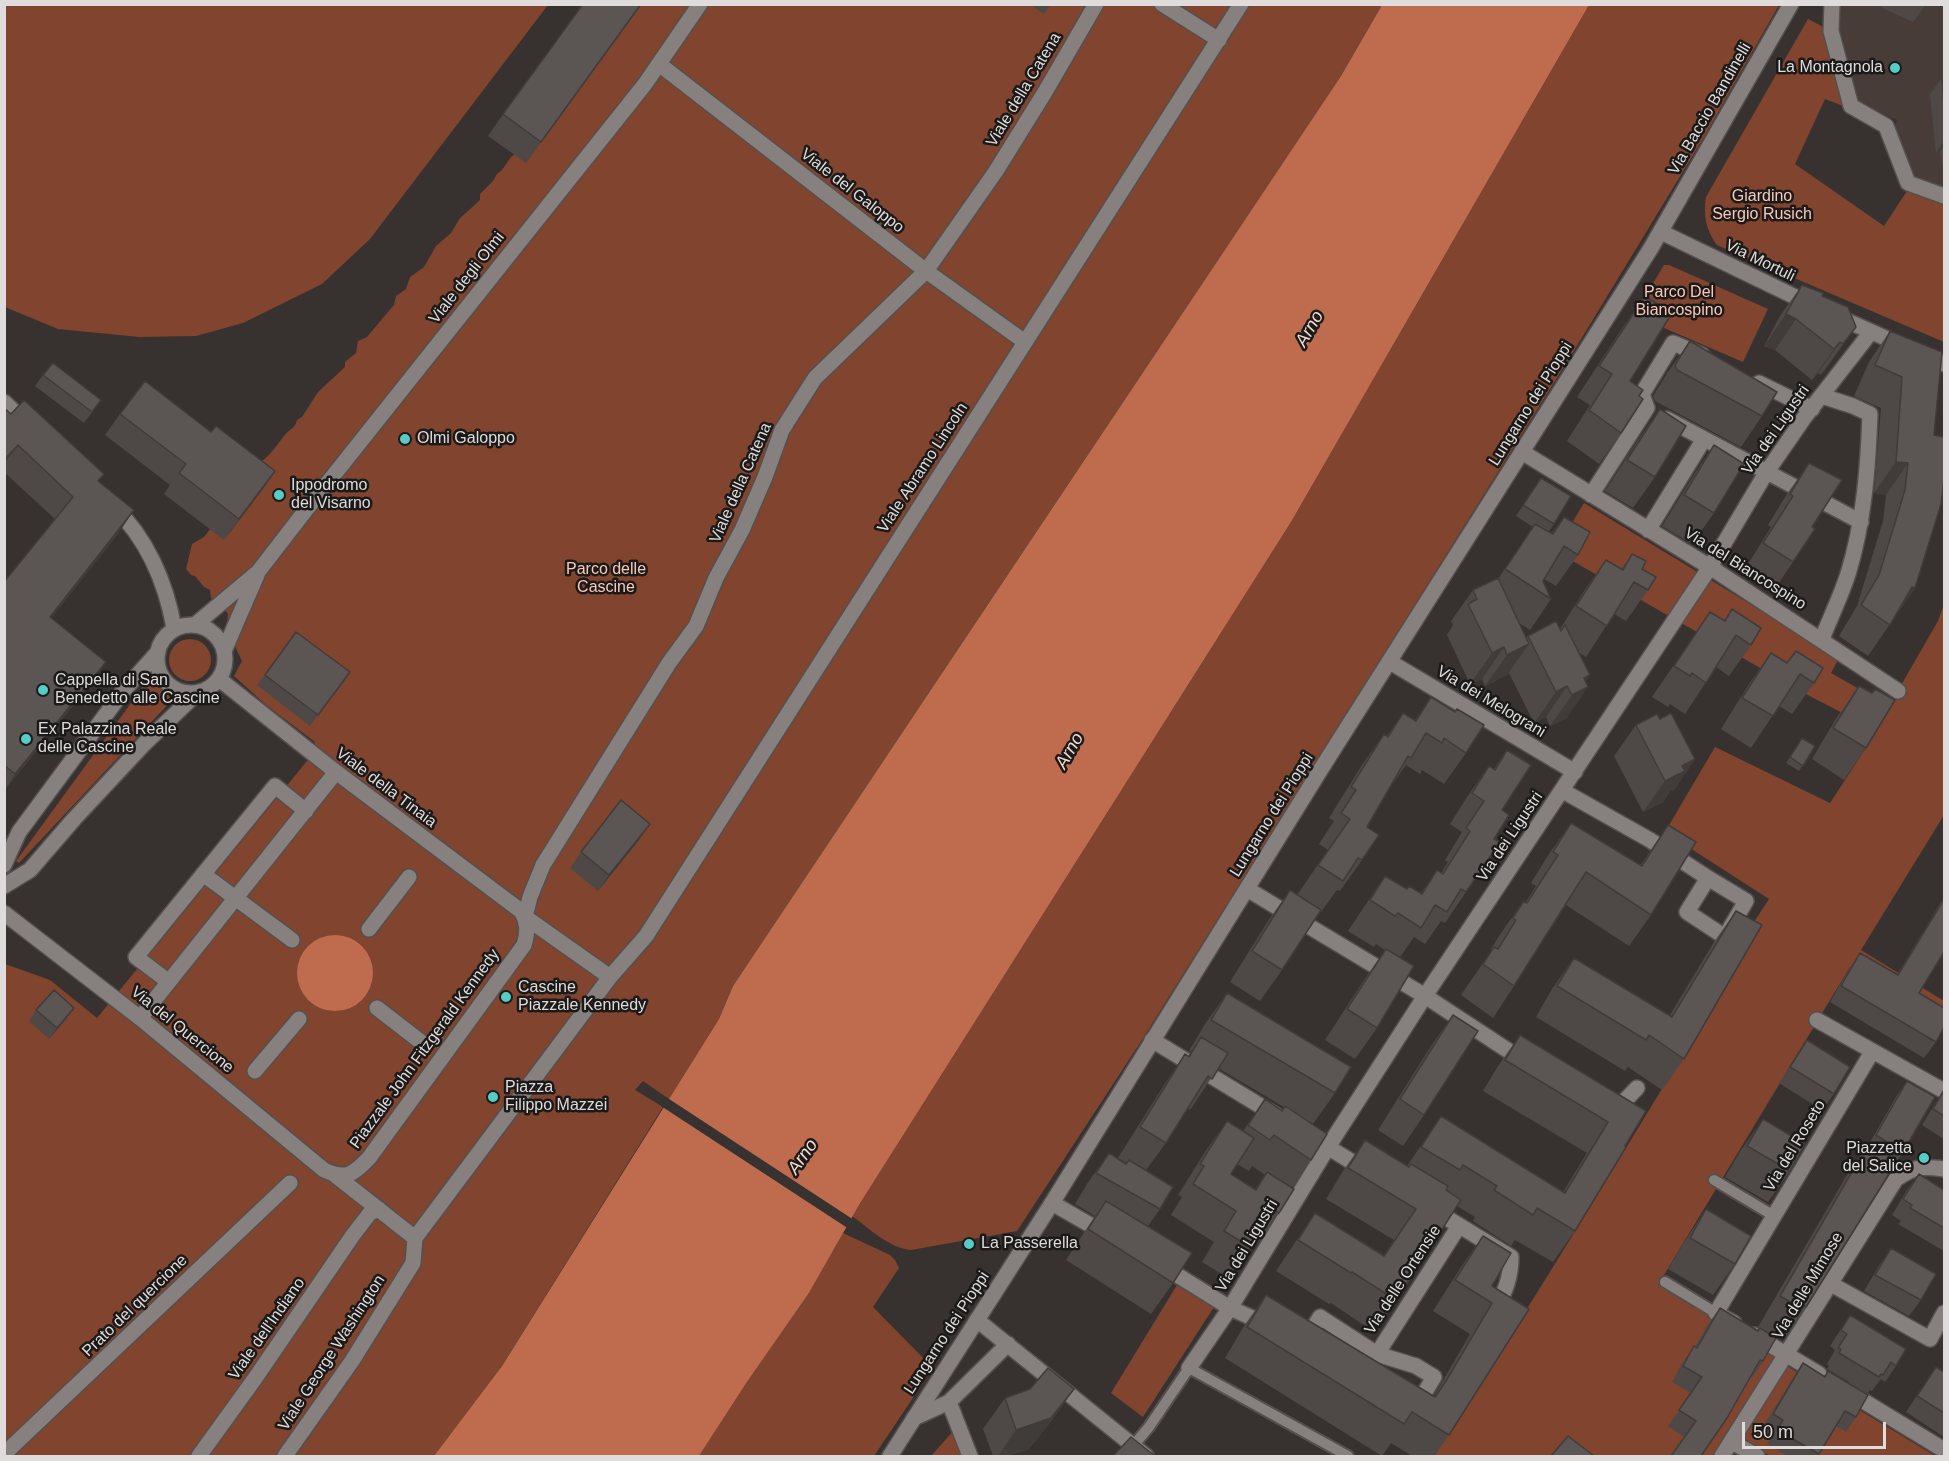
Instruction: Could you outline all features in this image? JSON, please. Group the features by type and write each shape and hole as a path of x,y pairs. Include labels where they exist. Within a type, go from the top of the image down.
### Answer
{"street":[{"name":"Viale degli Olmi","path":"196,624 258,572 659,64 700,4"},
{"name":"Viale della Catena","path":"526,922 531,897 543,866 669,663 696,626 716,578 742,530 782,430 816,378 926,271 996,171 1096,4"},
{"path":"1162,4 1219,40"},
{"name":"Viale Abramo Lincoln","path":"610,977 646,936 1241,4"},
{"name":"Via Baccio Bandinelli","path":"1661,232 1791,4"},
{"path":"1832,4 1831,31 1851,106 1886,126 1908,183 1944,196"},
{"name":"Viale del Galoppo","path":"659,64 926,271 1025,342"},
{"name":"Via Mortuli","path":"1661,232 1767,284 1944,364"},
{"name":"Lungarno dei Pioppi","path":"890,1456 1052,1203 1152,1040 1661,232"},
{"name":"Via dei Ligustri","path":"1189,1368 1230,1308 1328,1147 1425,996 1710,567 1766,473 1870,332"},
{"path":"1720,364 1673,343 1642,394 1647,408 1861,522"},
{"path":"1749,378 1812,409"},
{"path":"1822,396 1870,414 1869,465 1861,522 1847,576 1822,639"},
{"path":"4,402 39,435"},
{"path":"1591,495 1647,408"},
{"path":"1648,530 1704,440"},
{"name":"Via del Biancospino","path":"1522,453 1710,567 1898,691"},
{"path":"99,493 140,535 167,597 174,628"},
{"name":"Viale degli Olmi","path":"224,651 258,572"},
{"path":"4,865 19,832 119,698 158,652 166,635 174,628 185,624 205,627 216,636 224,651 224,666 219,679 207,689 198,692 180,692 167,683 158,669 158,652"},
{"name":"Via dei Melograni","path":"1390,662 1575,772"},
{"name":"Viale della Tinaia","path":"219,679 336,772 521,911 526,922"},
{"path":"4,886 30,870 144,744 198,692"},
{"path":"140,1018 336,772"},
{"path":"169,982 136,957 275,786 306,811"},
{"path":"1563,791 1650,840 1708,878"},
{"path":"203,874 292,940"},
{"path":"369,929 409,877"},
{"path":"1247,889 1425,996 1541,1072"},
{"name":"Via del Quercione","path":"4,913 140,1018 310,1160 335,1175"},
{"path":"335,1175 415,1238 610,977 526,922"},
{"name":"Piazzale John Fitzgerald Kennedy","path":"335,1175 352,1174 369,1158 524,945 526,922"},
{"name":"Piazzale John Fitzgerald Kennedy","path":"377,1008 421,1042"},
{"path":"255,1071 299,1019"},
{"path":"1817,1020 1872,1052 1943,1086"},
{"path":"1152,1040 1288,1123"},
{"name":"Via del Roseto","path":"1716,1313 1872,1052"},
{"path":"1601,1109 1611,1115 1637,1088"},
{"path":"1308,1135 1384,1180"},
{"name":"Via delle Mimose","path":"1722,1456 1896,1179 1910,1169 1923,1166 1944,1169"},
{"name":"Prato del quercione","path":"4,1454 290,1183"},
{"path":"1052,1203 1123,1244"},
{"name":"Via delle Ortensie","path":"1421,1203 1511,1257 1508,1286 1496,1309"},
{"name":"Viale dell'Indiano","path":"199,1456 363,1221 370,1213 379,1209"},
{"name":"Via delle Ortensie","path":"1377,1354 1460,1226"},
{"name":"Viale George Washington","path":"285,1456 352,1361 413,1263 415,1238"},
{"name":"Via delle Ortensie","path":"1143,1255 1230,1308 1295,1334 1416,1407 1434,1377 1416,1366 1377,1354 1320,1317 1295,1334"},
{"path":"1831,1284 1930,1339 1944,1313"},
{"path":"1716,1313 1944,1450"},
{"path":"977,1320 1146,1456"},
{"name":"Lungarno dei Pioppi","path":"914,1418 949,1402 1008,1344"},
{"path":"949,1402 970,1456"},
{"path":"1732,1442 1757,1456"}],"lane":[{"path":"1714,1180 1774,1216"},
{"path":"1665,1282 1716,1313"},
{"path":"1133,1446 1189,1368 1348,1456"}],"shaded area":[{"name":"La Montagnola","path":"1838,5 1944,5 1944,191 1916,182 1894,127 1897,120 1856,102 1837,34"}],"green space":[{"name":"Parco delle Cascine","path":"631,4 1382,5 1341,76 733,986 719,1019 669,1099 643,1081 635,1090 663,1107 502,1366 434,1456 5,1456 5,964 50,980 97,1018 307,761 306,758 315,742 266,705 234,676 242,661 226,633 228,614 221,604 211,598 210,590 186,569 192,544 204,537 261,462 302,417 318,392 345,367 345,362 356,353 358,341 367,337 394,305 396,296 406,289 410,277 424,267 436,246 451,233 460,218 480,200 480,194 517,153"},
{"path":"4,5 548,5 370,239 322,284 243,323 196,336 139,337 58,329 5,307"},
{"path":"1589,5 1779,5 1704,137 1572,354 1140,1043 1017,1231 911,1250 887,1242 852,1216 1291,522"},
{"name":"Giardino Sergio Rusich","path":"1808,19 1831,31 1851,109 1825,99 1795,164 1884,226 1907,191 1944,202 1944,342 1717,245 1710,234 1705,217 1706,197"},
{"name":"Parco Del Biancospino","path":"1664,265 1669,265 1768,309 1743,362 1634,315"},
{"path":"1584,503 1839,658 1831,673 1889,706 1938,621 1944,604 1944,815 1861,950 1944,1001 1944,1018 1850,967 1658,1285 1781,1358 1714,1456 1434,1456 1666,1082 1741,956 1735,951 1769,899 1665,832 1715,747 1830,803 1877,731 1804,693 1555,551"},
{"path":"190,639 198,640 205,645 210,652 210,668 205,675 198,680 190,681 182,680 175,675 170,668 169,660 170,652 175,645 182,640"},
{"path":"150,677 174,696 173,699 19,863 16,861"},
{"path":"843,1233 890,1255 895,1260 899,1268 873,1307 933,1368 874,1456 699,1456 809,1293"},
{"path":"1177,1285 1214,1307 1143,1417 1111,1393"},
{"path":"1787,1366 1935,1456 1770,1456 1742,1439"},
{"path":"963,1420 977,1456 931,1456"}],"water":[{"name":"Arno","path":"1382,5 1589,5 1291,522 859,1205 809,1293 699,1456 434,1456 502,1366 719,1019 733,986 1341,76"},
{"path":"335,935 349,938 362,946 370,959 373,973 370,987 362,1000 349,1008 335,1011 321,1008 308,1000 300,987 297,973 300,959 308,946 321,938"}],"pier":[{"path":"666,1097 854,1220 849,1229 661,1106"}],"building":[{"path":"583,4 641,4 541,142 503,114"},
{"path":"1944,77 1944,105 1942,78"},
{"path":"1802,285 1823,293 1822,296 1848,307 1856,327 1843,344 1840,342 1834,349 1796,319 1786,314"},
{"path":"1645,296 1672,313 1630,381 1643,390 1639,396 1643,399 1621,433 1589,410 1612,374 1599,366"},
{"path":"1890,331 1942,352 1934,435 1944,437 1944,478 1941,504 1915,588 1912,587 1890,625 1861,605 1879,575 1905,490 1908,463 1896,462 1902,377 1875,365"},
{"path":"1690,341 1777,392 1762,416 1677,370 1675,365"},
{"path":"53,363 101,400 92,412 43,375"},
{"path":"145,381 211,432 216,426 275,471 239,519 179,473 186,464 120,414"},
{"path":"24,400 104,474 98,481 134,510 50,617 106,662 15,774 4,765 4,582 73,497 18,445 4,460 4,408 11,414"},
{"path":"1660,409 1686,426 1655,477 1627,460"},
{"path":"1714,445 1744,464 1714,513 1684,495"},
{"path":"1809,463 1842,480 1812,527 1815,529 1793,562 1763,543 1793,496 1790,494"},
{"path":"1541,478 1571,496 1554,524 1523,505"},
{"path":"1564,517 1590,532 1578,555 1564,546 1543,581 1551,599 1505,569 1535,524 1553,534"},
{"path":"1632,554 1646,561 1642,569 1656,577 1648,590 1634,582 1607,626 1576,606 1606,560 1623,570"},
{"path":"1498,578 1529,644 1507,655 1504,647 1492,653 1468,604 1477,599 1473,590"},
{"path":"1732,609 1761,628 1751,645 1736,635 1706,683 1692,673 1690,676 1674,666 1710,612 1725,621"},
{"path":"1556,621 1561,631 1565,625 1590,675 1584,678 1588,687 1572,695 1567,686 1556,692 1528,636"},
{"path":"296,632 350,672 318,715 265,675"},
{"path":"1796,651 1823,668 1814,683 1800,674 1773,716 1742,698 1771,653 1787,663"},
{"path":"1859,686 1872,693 1875,689 1895,700 1866,748 1833,728"},
{"path":"1431,697 1455,712 1457,709 1484,725 1466,753 1444,738 1442,743 1426,733 1411,758 1408,756 1367,827 1379,835 1362,860 1358,858 1343,881 1318,865 1350,819 1341,813 1356,790 1351,787 1384,734 1388,737 1403,713 1416,721"},
{"path":"1671,713 1695,759 1682,766 1685,771 1665,781 1636,725 1657,714 1660,719"},
{"path":"1802,738 1815,746 1803,766 1790,757"},
{"path":"1507,750 1531,765 1502,810 1509,815 1494,839 1500,842 1466,892 1461,889 1447,912 1435,905 1421,928 1398,913 1395,916 1370,900 1385,876 1407,889 1409,886 1422,894 1437,870 1443,874 1470,831 1466,828 1484,801 1472,793 1489,766 1495,770"},
{"path":"621,800 650,824 609,875 581,852"},
{"path":"1571,823 1642,866 1668,825 1696,842 1651,915 1586,872 1514,986 1483,964 1494,947 1498,949 1516,920 1513,918 1523,902 1527,903 1558,855 1553,852"},
{"path":"1290,890 1321,910 1282,970 1252,951"},
{"path":"1944,899 1944,952 1919,993 1944,1008 1944,1027 1936,1042 1841,986 1860,953 1898,975"},
{"path":"1736,911 1762,925 1684,1059 1649,1035 1646,1040 1557,986 1574,958 1672,1017"},
{"path":"1386,949 1414,966 1377,1028 1347,1009"},
{"path":"54,990 74,1008 57,1028 36,1010"},
{"path":"1227,993 1351,1067 1335,1093 1211,1020"},
{"path":"1453,1015 1478,1031 1424,1115 1400,1099"},
{"path":"1520,1035 1646,1111 1575,1231 1537,1208 1533,1215 1494,1190 1497,1186 1463,1165 1460,1170 1421,1147 1441,1116 1565,1193 1608,1122 1505,1060"},
{"path":"1201,1037 1228,1053 1212,1079 1208,1076 1166,1143 1140,1127 1185,1054 1189,1057"},
{"path":"1807,1040 1850,1067 1834,1094 1790,1067"},
{"path":"1907,1081 1935,1097 1903,1152 1876,1135"},
{"path":"1944,1090 1944,1116 1933,1109"},
{"path":"1265,1099 1282,1111 1285,1106 1327,1134 1311,1160 1274,1135 1270,1140 1248,1125"},
{"path":"1763,1119 1805,1144 1790,1171 1747,1146"},
{"path":"1227,1121 1254,1138 1231,1174 1256,1190 1267,1172 1294,1189 1279,1213 1274,1210 1250,1247 1224,1231 1236,1211 1193,1184 1204,1166 1200,1164"},
{"path":"1365,1140 1409,1167 1411,1164 1448,1186 1446,1190 1461,1200 1396,1300 1298,1240 1315,1213 1384,1256 1416,1209 1348,1168"},
{"path":"1868,1144 1897,1161 1806,1307 1799,1302 1797,1306 1780,1296"},
{"path":"1109,1153 1126,1164 1129,1160 1173,1187 1160,1209 1096,1173"},
{"path":"1919,1174 1944,1190 1944,1228 1910,1208 1912,1205 1903,1199"},
{"path":"1106,1201 1192,1253 1173,1283 1088,1229"},
{"path":"1706,1209 1751,1236 1735,1264 1690,1238"},
{"path":"1483,1236 1511,1253 1492,1286 1529,1309 1449,1435 1412,1412 1404,1424 1247,1327 1266,1295 1435,1397 1492,1303 1455,1280"},
{"path":"1891,1248 1936,1274 1921,1300 1875,1275"},
{"path":"1720,1308 1758,1331 1760,1328 1776,1338 1701,1456 1671,1456 1696,1421 1679,1410 1702,1377 1683,1366 1694,1346 1697,1348"},
{"path":"1850,1315 1906,1349 1896,1366 1891,1362 1883,1375 1879,1377 1839,1353 1841,1349 1838,1348 1847,1334 1841,1330"},
{"path":"1803,1363 1825,1377 1828,1371 1868,1395 1856,1417 1845,1411 1819,1454 1777,1430 1783,1420 1773,1414"},
{"path":"1936,1367 1944,1372 1944,1413 1917,1396"},
{"path":"1048,1368 1074,1389 1051,1418 1016,1430 1005,1398 1030,1389"},
{"path":"1568,1436 1594,1456 1551,1456"},
{"path":"1131,1437 1155,1456 1113,1456"}],"place":[{"name":"La Montagnola","path":"1895,68"},
{"name":"Olmi Galoppo","path":"405,439"},
{"name":"Ippodromo del Visarno","path":"279,495"},
{"name":"Cappella di San Benedetto alle Cascine","path":"43,690"},
{"name":"Ex Palazzina Reale delle Cascine","path":"26,739"},
{"name":"Cascine Piazzale Kennedy","path":"506,997"},
{"name":"Piazza Filippo Mazzei","path":"493,1097"},
{"name":"Piazzetta del Salice","path":"1924,1158"},
{"name":"La Passerella","path":"969,1244"}]}
